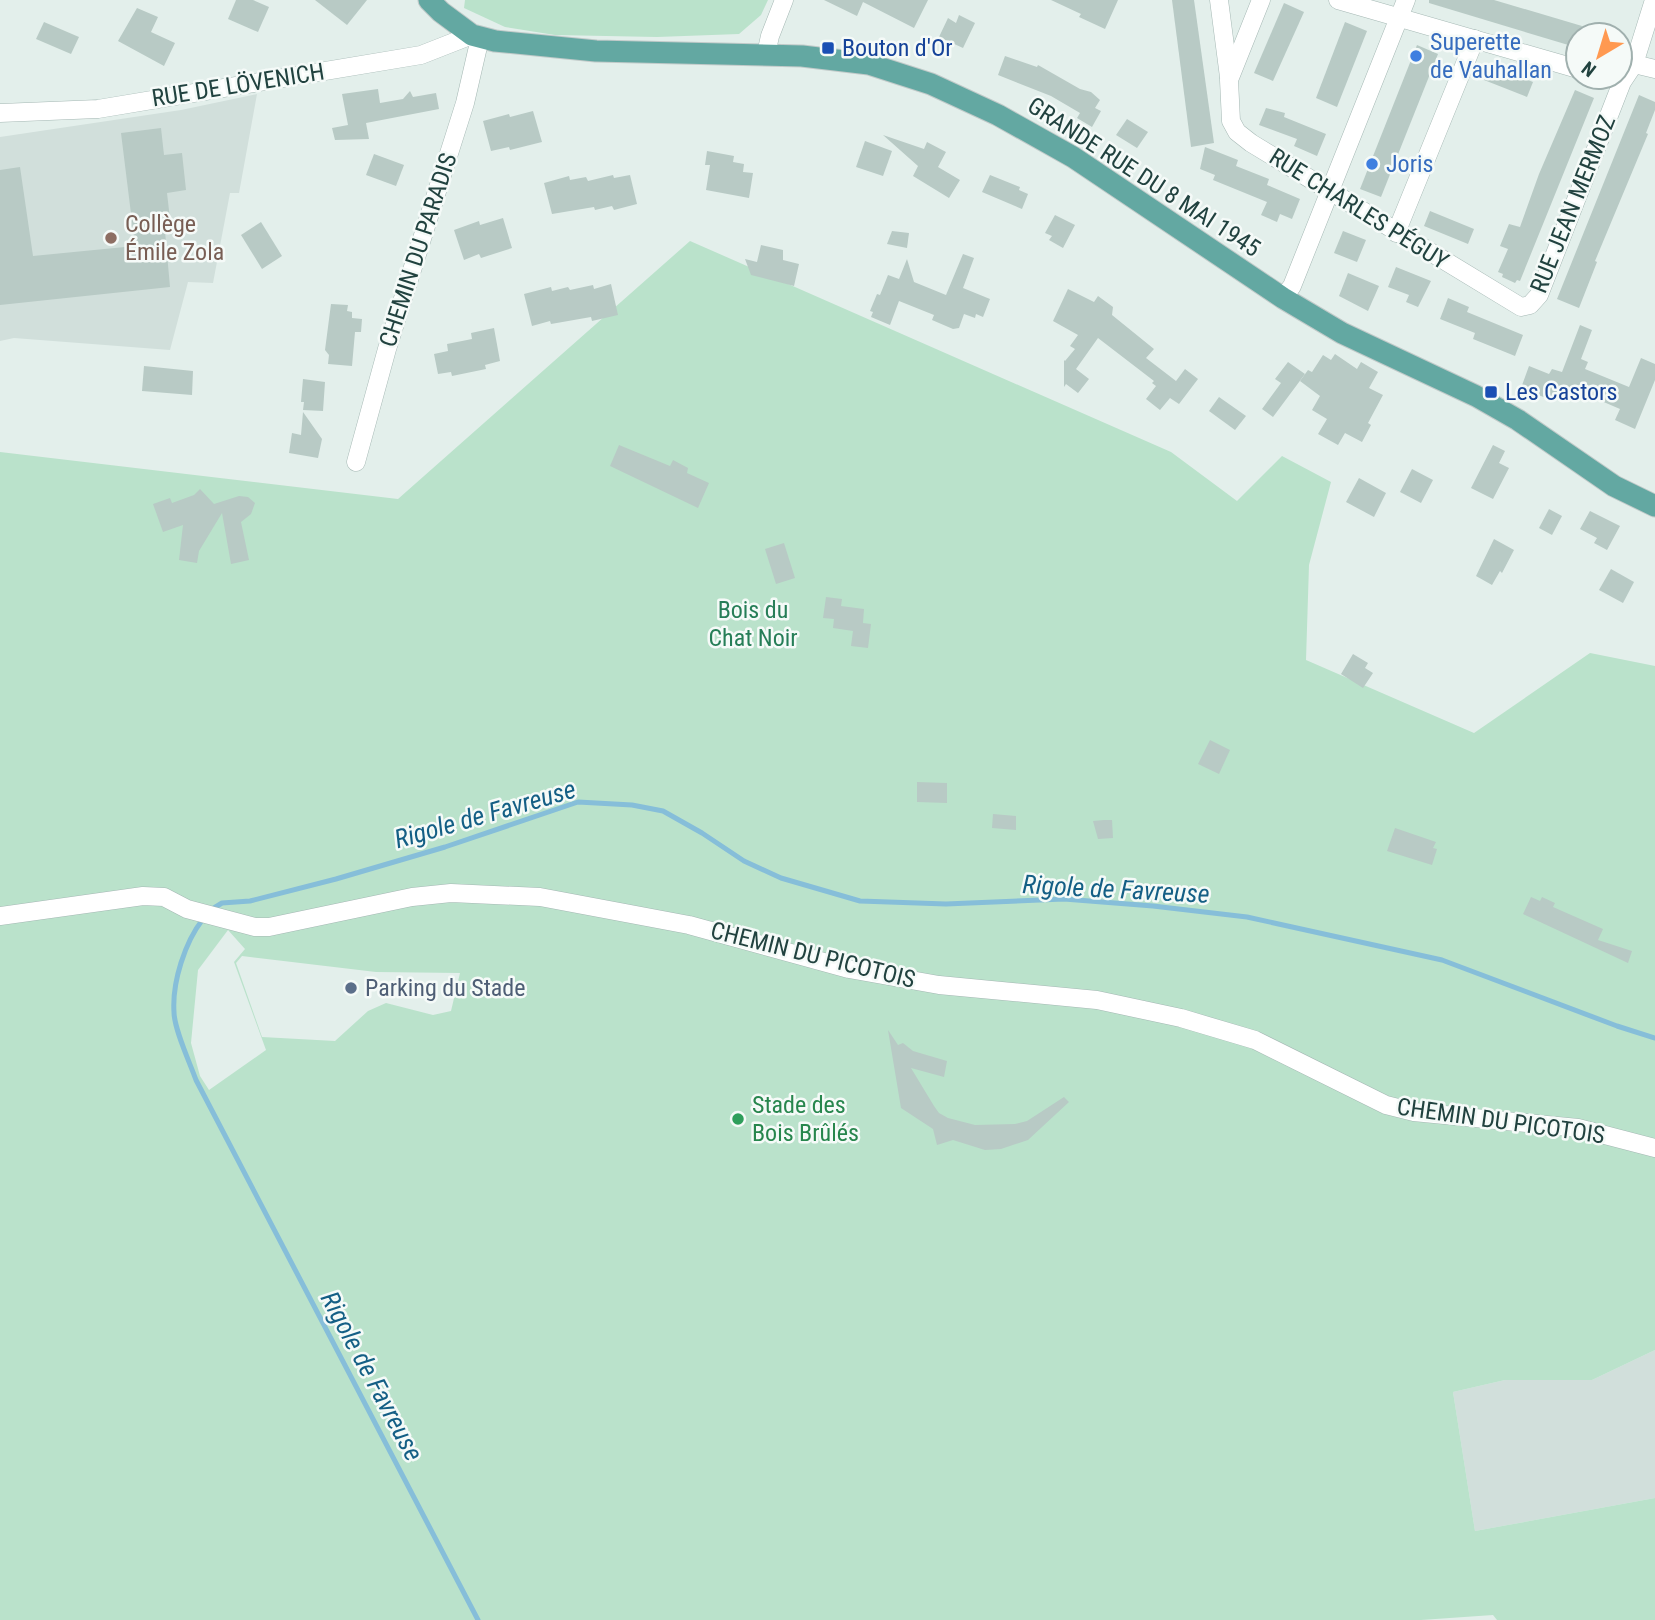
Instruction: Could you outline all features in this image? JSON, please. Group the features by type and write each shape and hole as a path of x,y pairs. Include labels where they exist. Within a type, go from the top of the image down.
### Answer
{"main road":[{"path":"429,0 441,12 476,36"},
{"name":"GRANDE RUE DU 8 MAI 1945","path":"476,36 515,44 596,51 766,54 869,64 931,84 998,115 1084,164 1283,298 1342,333 1476,396 1518,420 1614,485 1655,506"}],"street":[{"path":"766,54 784,0"},
{"name":"RUE CHARLES PÉGUY","path":"1219,0 1231,121 1237,132 1396,233 1521,307 1530,305"},
{"name":"RUE CHARLES PÉGUY","path":"1229,80 1261,0"},
{"path":"1338,0 1564,65"},
{"path":"1283,298 1292,286 1406,0"},
{"name":"RUE JEAN MERMOZ","path":"1634,64 1654,0"},
{"name":"RUE DE LÖVENICH","path":"0,113 98,108 421,55 476,36"},
{"name":"CHEMIN DU PARADIS","path":"356,462 387,349 465,103 476,36"},
{"path":"1396,233 1475,39"},
{"path":"1634,64 1655,69"},
{"name":"RUE JEAN MERMOZ","path":"1530,305 1539,295 1610,91"},
{"name":"CHEMIN DU PICOTOIS","path":"0,916 143,896 164,897 187,909 255,927 269,927 412,897 451,893 540,897 689,925 849,969 939,985 1097,1000 1181,1018 1255,1040 1386,1105 1414,1112 1578,1128 1655,1148"}],"shaded area":[{"name":"Collège Émile Zola","path":"257,94 239,193 230,193 213,283 188,282 170,350 14,338 0,341 0,137 181,110"},
{"path":"1655,1350 1655,1498 1475,1531 1453,1392 1505,1380 1592,1380"}],"green space":[{"path":"465,0 768,0 761,15 739,34 657,37 555,35 505,27 464,8"},
{"name":"Bois du Chat Noir","path":"690,241 1171,452 1237,501 1282,456 1331,482 1309,565 1306,660 1474,733 1590,653 1655,666 1655,1350 1592,1380 1505,1380 1453,1392 1475,1531 1655,1498 1655,1620 1497,1620 1493,1615 1421,1620 0,1620 0,452 398,499","holes":["228,930 245,949 234,962 266,1050 209,1090 200,1076 191,1043 198,970","242,956 376,972 460,973 451,1011 433,1015 386,1003 368,1011 335,1041 262,1037 236,963"]}],"building":[{"path":"236,0 253,0 269,7 258,32 228,19"},
{"path":"315,0 367,0 347,25"},
{"path":"824,0 928,0 914,28 863,2 857,16"},
{"path":"1051,0 1118,0 1105,29"},
{"path":"1172,0 1194,0 1214,143 1191,147"},
{"path":"1429,0 1494,0 1565,21 1564,44 1429,3"},
{"path":"1284,3 1304,12 1273,81 1254,73"},
{"path":"137,8 158,17 151,32 175,43 164,66 118,41"},
{"path":"959,15 975,23 963,48 939,37 948,18 956,23"},
{"path":"44,22 79,37 71,54 36,39"},
{"path":"1345,22 1367,31 1337,107 1316,98"},
{"path":"1417,45 1438,54 1381,197 1360,189"},
{"path":"1005,56 1037,67 1038,65 1080,89 1091,92 1100,100 1095,108 1101,111 1092,127 1077,118 1080,113 1051,96 998,75"},
{"path":"1490,65 1533,82 1527,97 1484,80"},
{"path":"378,89 380,103 403,99 410,91 413,97 436,93 439,109 366,123 369,139 335,140 332,128 348,125 342,94"},
{"path":"1575,91 1594,98 1520,281 1515,283 1498,272 1508,249 1500,246 1509,224 1520,227 1539,174"},
{"path":"1639,95 1655,102 1655,110 1579,308 1557,299"},
{"path":"1266,108 1285,113 1284,117 1326,134 1317,156 1294,146 1297,139 1259,125"},
{"path":"533,111 542,142 510,150 509,147 491,151 483,121"},
{"path":"1127,119 1148,132 1137,148 1116,135"},
{"path":"161,128 164,155 182,153 186,190 167,193 170,219 164,220 170,287 0,305 0,170 20,167 33,256 135,246 121,133"},
{"path":"883,135 924,149 927,142 946,152 938,167 960,180 949,198 913,176 918,166"},
{"path":"865,141 892,151 883,176 856,167"},
{"path":"1205,147 1238,160 1236,166 1269,179 1267,185 1300,199 1292,219 1280,214 1277,222 1261,215 1267,202 1213,180 1215,175 1200,169"},
{"path":"707,151 734,156 733,162 744,164 743,172 753,173 749,198 706,190 710,165 705,165"},
{"path":"374,154 404,165 396,186 366,175"},
{"path":"613,175 614,178 630,175 637,204 614,210 612,206 595,210 594,207 552,214 544,183 569,176 570,180 586,177 588,181"},
{"path":"990,175 1020,187 1019,190 1028,194 1022,209 982,192"},
{"path":"1430,211 1474,229 1468,244 1424,226"},
{"path":"1055,215 1075,225 1063,248 1049,240 1052,236 1045,233"},
{"path":"503,218 512,248 481,258 479,254 464,260 454,230 479,221 480,225"},
{"path":"261,222 282,256 262,269 241,235"},
{"path":"892,231 909,233 907,248 887,244"},
{"path":"1343,231 1366,240 1357,262 1334,253"},
{"path":"761,245 783,250 783,260 799,264 794,286 751,275 745,259 757,262"},
{"path":"963,254 974,258 963,288 990,299 983,317 976,314 975,318 964,314 959,328 953,329 932,320 934,315 899,301 890,325 871,317 873,312 870,311 888,275 899,279 907,259 914,282 946,295"},
{"path":"1396,267 1431,281 1418,307 1406,302 1409,295 1388,287"},
{"path":"1348,273 1379,286 1368,311 1339,296"},
{"path":"611,284 618,315 592,321 591,317 551,324 550,321 532,326 524,294 551,287 552,291 593,285 594,289"},
{"path":"1068,289 1094,302 1098,296 1113,307 1112,315 1154,349 1146,358 1176,381 1185,369 1198,379 1179,404 1170,398 1160,410 1146,399 1156,386 1152,383 1154,381 1098,338 1076,369 1089,379 1078,393 1066,384 1064,387 1064,360 1075,349 1070,346 1078,335 1053,321"},
{"path":"1448,298 1469,307 1467,312 1523,335 1515,356 1473,339 1475,333 1440,319"},
{"path":"331,304 348,305 347,311 352,312 352,318 362,319 361,332 355,332 352,366 328,364 329,355 325,350"},
{"path":"1580,325 1592,330 1581,359 1588,362 1585,369 1629,387 1641,358 1655,364 1655,380 1635,429 1615,420 1620,409 1592,397 1591,399 1568,390 1565,398 1553,393 1551,400 1521,388 1529,366 1549,374 1552,369 1562,372"},
{"path":"494,328 500,361 485,365 486,369 452,376 451,372 438,374 434,354 448,351 447,344 472,339 471,333"},
{"path":"1335,354 1357,369 1361,362 1378,372 1369,388 1383,395 1368,423 1371,425 1362,442 1345,433 1338,445 1318,434 1327,419 1312,410 1320,396 1300,381 1308,370 1312,372 1323,355 1331,360"},
{"path":"1288,362 1305,374 1273,417 1262,409 1281,383 1275,379"},
{"path":"144,366 193,371 192,395 142,391"},
{"path":"303,379 325,382 323,411 303,410"},
{"path":"1219,397 1246,416 1235,430 1209,411"},
{"path":"303,412 322,439 318,458 289,453 292,433 301,435"},
{"path":"619,445 670,466 673,460 688,468 687,473 709,483 698,508 610,466"},
{"path":"1493,445 1505,451 1499,463 1509,468 1493,499 1471,488"},
{"path":"1412,469 1433,480 1421,503 1400,492"},
{"path":"1359,478 1386,493 1374,517 1346,502"},
{"path":"200,489 214,504 239,496 248,497 255,503 251,514 241,522 249,560 231,564 222,513 199,551 197,563 179,560 183,525 163,532 153,504 170,498 172,503 194,495"},
{"path":"1549,509 1562,516 1552,535 1539,528"},
{"path":"1590,511 1620,526 1607,550 1594,543 1597,538 1580,529"},
{"path":"1494,539 1514,550 1492,585 1476,576"},
{"path":"784,543 795,578 776,584 765,549"},
{"path":"1611,569 1634,582 1623,603 1599,590"},
{"path":"826,597 842,599 841,606 864,609 863,623 871,624 868,648 851,646 853,631 833,628 834,619 823,618"},
{"path":"1353,654 1368,663 1365,668 1373,673 1363,688 1341,674"},
{"path":"1210,740 1230,750 1219,774 1198,764"},
{"path":"917,782 947,783 947,803 917,802"},
{"path":"993,814 1016,816 1016,830 992,828"},
{"path":"1112,820 1113,838 1098,839 1093,821"},
{"path":"1395,828 1436,842 1433,848 1437,849 1432,865 1387,851"},
{"path":"1531,897 1540,901 1542,897 1555,903 1553,907 1603,929 1598,940 1632,951 1628,963 1523,914"},
{"path":"888,1030 898,1045 903,1043 913,1051 947,1061 944,1077 911,1068 939,1113 948,1118 975,1125 1015,1124 1027,1121 1064,1097 1069,1102 1028,1140 1001,1149 985,1150 953,1140 937,1145 933,1129 901,1108"}],"waterway":[{"name":"Rigole de Favreuse","path":"209,911 222,903 250,901 445,847 578,802 632,805 663,811 744,861 781,878 860,901 946,904 1064,899 1247,917 1442,960 1655,1038"},
{"name":"Rigole de Favreuse","path":"203,919 181,963 174,1000 177,1027 196,1080 478,1620"}],"place":[{"name":"Bouton d'Or","path":"828,48"},
{"name":"Superette de Vauhallan","path":"1416,56"},
{"name":"Joris","path":"1372,164"},
{"name":"Collège Émile Zola","path":"111,238"},
{"name":"Les Castors","path":"1491,392"},
{"name":"Parking du Stade","path":"351,988"},
{"name":"Stade des Bois Brûlés","path":"738,1119"}]}
